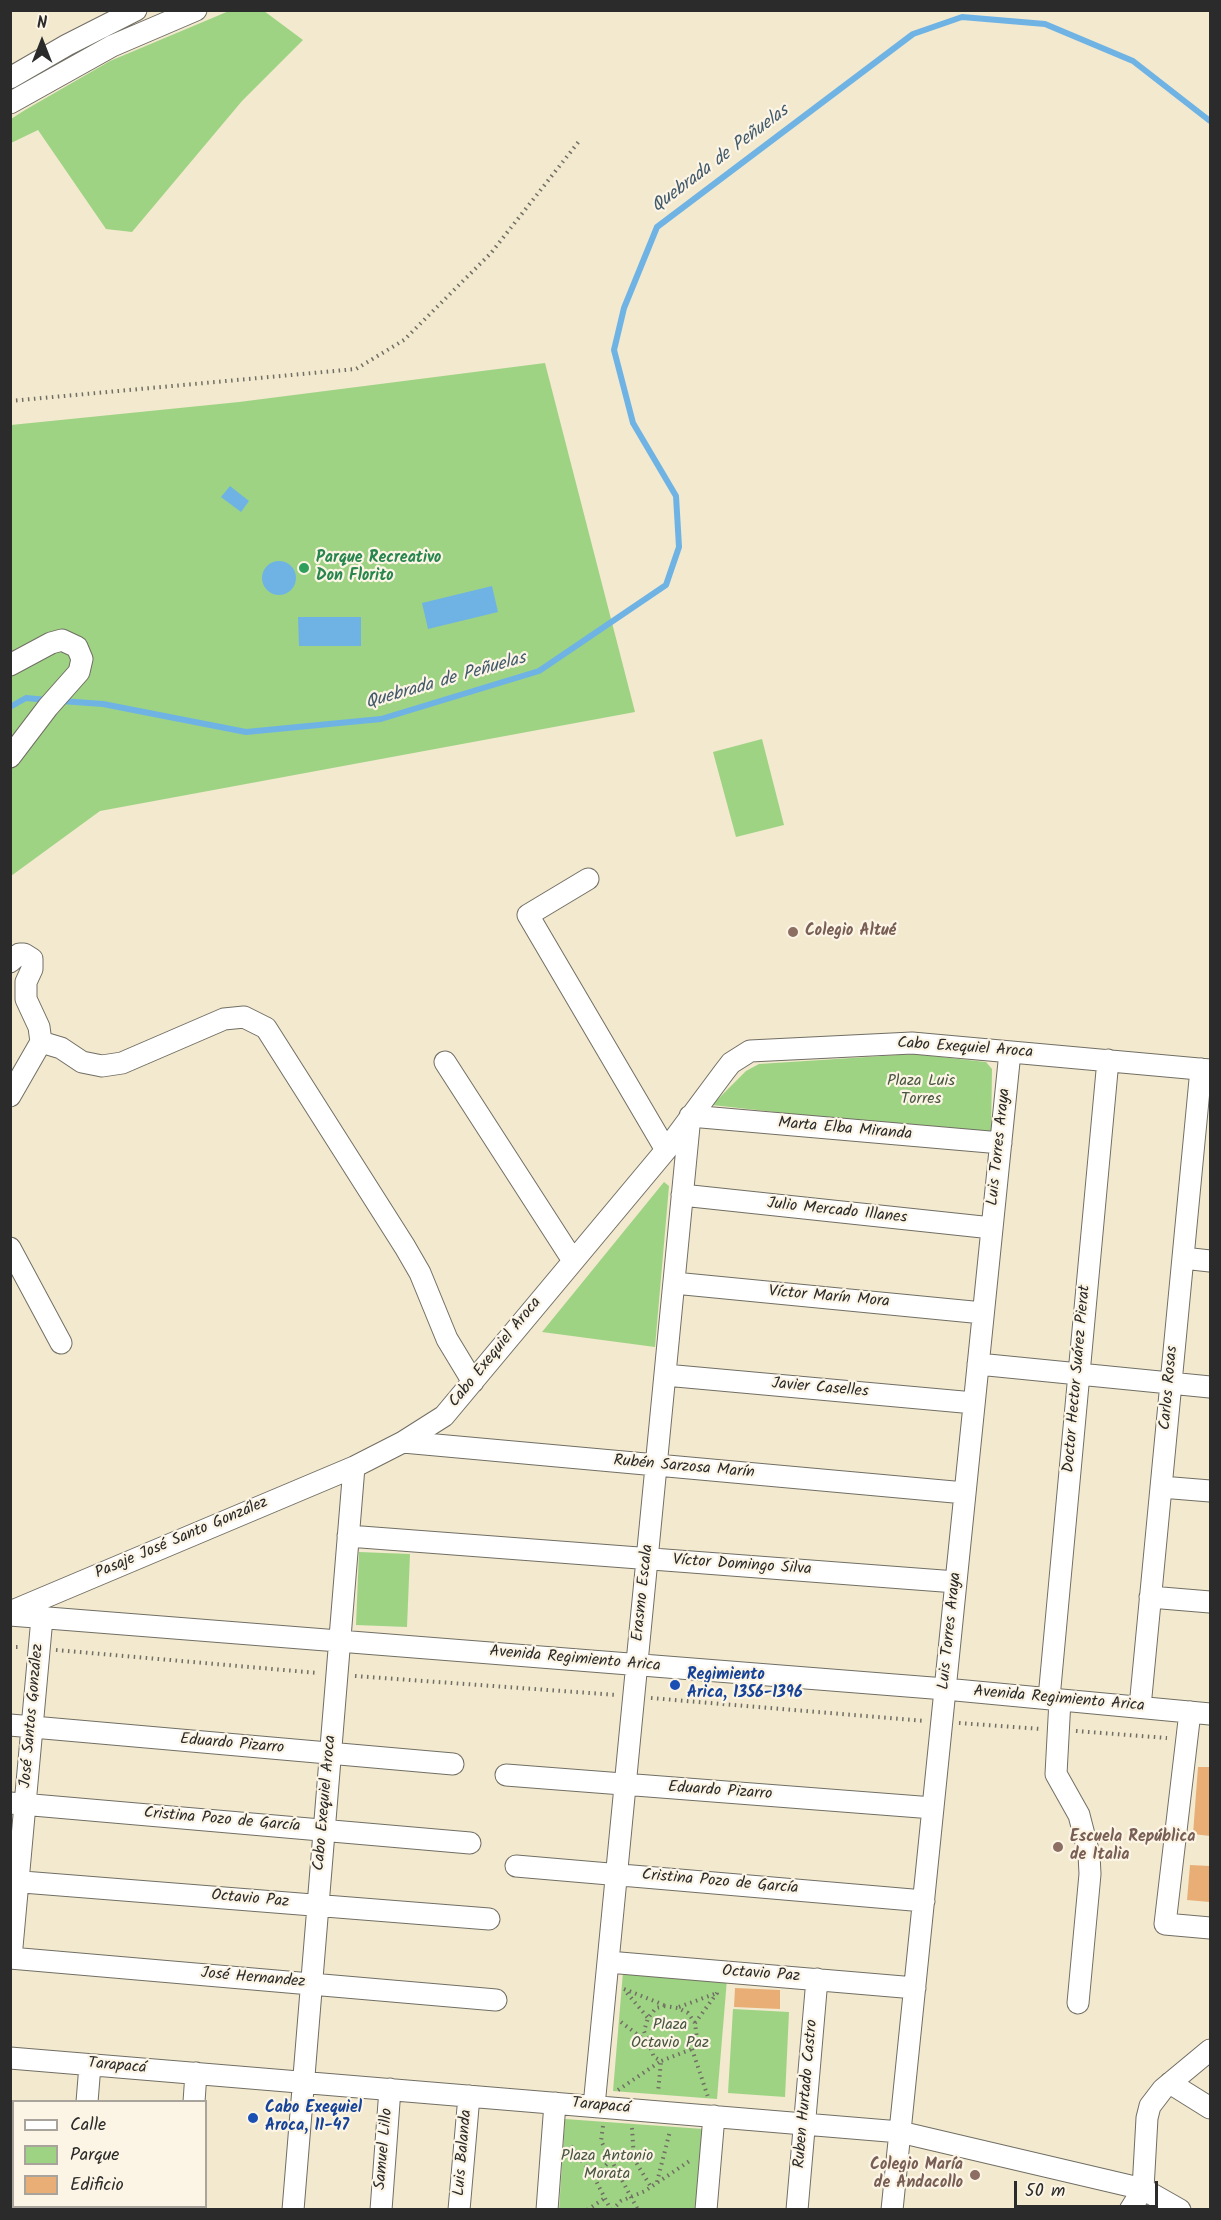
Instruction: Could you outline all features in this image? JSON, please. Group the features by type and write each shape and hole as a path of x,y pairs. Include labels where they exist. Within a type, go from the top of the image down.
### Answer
{"street":[{"path":"10,78 67,45 136,10"},
{"path":"10,103 112,46 190,11"},
{"path":"10,665 56,640 73,643 81,653 82,666 10,757"},
{"path":"588,879 528,915 666,1150"},
{"path":"10,962 19,954 32,959 32,969 26,982 26,999 39,1026 41,1042 10,1096"},
{"path":"41,1042 61,1048 82,1062 102,1066 122,1062 224,1018 244,1017 266,1028 405,1247 420,1273 447,1339 473,1382"},
{"name":"Cabo Exequiel Aroca","path":"293,2210 354,1467 403,1442 444,1416 572,1259 666,1150 731,1063 741,1056 761,1049 912,1043 1206,1070"},
{"name":"Luis Torres Araya","path":"892,2210 1010,1052"},
{"name":"Doctor Hector Suárez Pierat","path":"1078,2003 1090,1874 1089,1854 1079,1815 1056,1774 1058,1730 1054,1699 1079,1374 1108,1060"},
{"path":"445,1062 572,1259"},
{"name":"Carlos Rosas","path":"1140,1707 1183,1258 1201,1167 1206,1070"},
{"name":"Marta Elba Miranda","path":"690,1116 1000,1143"},
{"name":"Erasmo Escala","path":"599,2107 603,2007 690,1116"},
{"name":"Julio Mercado Illanes","path":"682,1196 992,1228"},
{"path":"10,1248 61,1343"},
{"path":"1183,1258 1210,1261"},
{"name":"Víctor Marín Mora","path":"674,1283 983,1313"},
{"path":"978,1364 1210,1387"},
{"name":"Javier Caselles","path":"665,1375 974,1403"},
{"name":"Rubén Sarzosa Marín","path":"403,1442 965,1493"},
{"name":"Pasaje José Santo González","path":"10,1613 354,1467"},
{"path":"1161,1487 1210,1491"},
{"name":"Víctor Domingo Silva","path":"348,1536 956,1582"},
{"path":"1150,1597 1210,1602"},
{"name":"Avenida Regimiento Arica","path":"10,1613 42,1618 945,1689 1200,1713"},
{"name":"José Santos González","path":"11,1958 18,1803 32,1727 42,1618"},
{"path":"1200,1713 1186,1739 1165,1924 1210,1928"},
{"name":"Eduardo Pizarro","path":"10,1725 453,1764"},
{"name":"Eduardo Pizarro","path":"506,1775 933,1808"},
{"name":"Cristina Pozo de García","path":"18,1803 470,1843"},
{"name":"Cristina Pozo de García","path":"516,1866 924,1901"},
{"name":"Octavio Paz","path":"14,1882 489,1919"},
{"name":"José Hernandez","path":"11,1958 496,2000"},
{"name":"Octavio Paz","path":"608,1962 915,1988"},
{"name":"Ruben Hurtado Castro","path":"797,2210 817,1980"},
{"path":"1130,2210 1143,2188 1146,2118 1156,2096 1210,2050"},
{"name":"Tarapacá","path":"10,2058 900,2132 1143,2188 1180,2210"},
{"path":"87,2100 90,2065"},
{"path":"194,2100 196,2073"},
{"path":"1170,2083 1210,2108"},
{"name":"Samuel Lillo","path":"381,2210 390,2090"},
{"name":"Luis Balanda","path":"459,2210 469,2096"},
{"path":"547,2210 555,2103"},
{"path":"706,2210 714,2116"}],"path":[{"path":"10,401 356,369 404,340 492,253 580,140"},
{"path":"10,1647 337,1675 1186,1739"},
{"path":"608,1962 625,1992 648,2018"},
{"path":"696,2023 717,1994 719,1972"},
{"path":"625,1992 664,2006 678,2007 717,1994"},
{"path":"657,2182 666,2112 660,2061 654,2057 646,2042 644,2031 648,2018 656,2008 664,2006"},
{"path":"603,2007 646,2042"},
{"path":"638,2210 601,2141 599,2107 660,2061 679,2056 692,2049 697,2039 696,2023 688,2013 678,2007"},
{"path":"692,2049 714,2116"},
{"path":"632,2109 634,2159 651,2187"},
{"path":"570,2136 570,2144 594,2177 612,2210 621,2201 651,2187 712,2146"},
{"path":"594,2177 611,2160"},
{"path":"586,2210 605,2198"}],"green space":[{"path":"229,11 264,11 303,40 242,101 132,232 106,229 38,130 11,143 11,119 25,110 110,61"},
{"name":"Parque Recreativo Don Florito","path":"545,363 635,712 100,811 11,876 11,425 239,402"},
{"path":"762,739 784,825 736,837 713,752"},
{"name":"Plaza Luis Torres","path":"914,1054 986,1062 992,1069 991,1136 712,1105 746,1071 759,1064"},
{"path":"664,1182 669,1186 655,1347 542,1332"},
{"path":"359,1552 410,1554 407,1627 356,1625"},
{"name":"Plaza Octavio Paz","path":"623,1972 727,1979 717,2099 613,2091"},
{"path":"733,2009 789,2012 785,2097 728,2093"},
{"name":"Plaza Antonio Morata","path":"565,2119 703,2129 698,2209 559,2210"}],"water":[{"path":"230,486 249,501 241,512 221,497"},
{"path":"279,561 291,566 296,578 291,590 279,595 267,590 262,578 267,566"},
{"path":"492,586 498,612 428,629 422,603"},
{"path":"298,617 361,617 361,646 299,646"}],"building":[{"path":"1198,1767 1210,1767 1210,1836 1193,1834"},
{"path":"1190,1865 1210,1866 1210,1902 1187,1900"},
{"path":"735,1988 780,1990 780,2009 734,2007"}],"waterway":[{"name":"Quebrada de Peñuelas","path":"61,701 103,704 246,732 381,719 539,671 666,585 679,547 676,496 633,423 614,350 624,308 657,227 913,34 962,17 1045,24 1133,61 1210,121"},
{"name":"Quebrada de Peñuelas","path":"10,707 26,698 48,700"}],"place":[{"name":"Parque Recreativo Don Florito","path":"304,568"},
{"name":"Colegio Altué","path":"793,932"},
{"name":"Regimiento Arica, 1356-1396","path":"675,1685"},
{"name":"Escuela República de Italia","path":"1058,1847"},
{"name":"Cabo Exequiel Aroca, 11-47","path":"253,2118"},
{"name":"Colegio María de Andacollo","path":"975,2175"}]}
